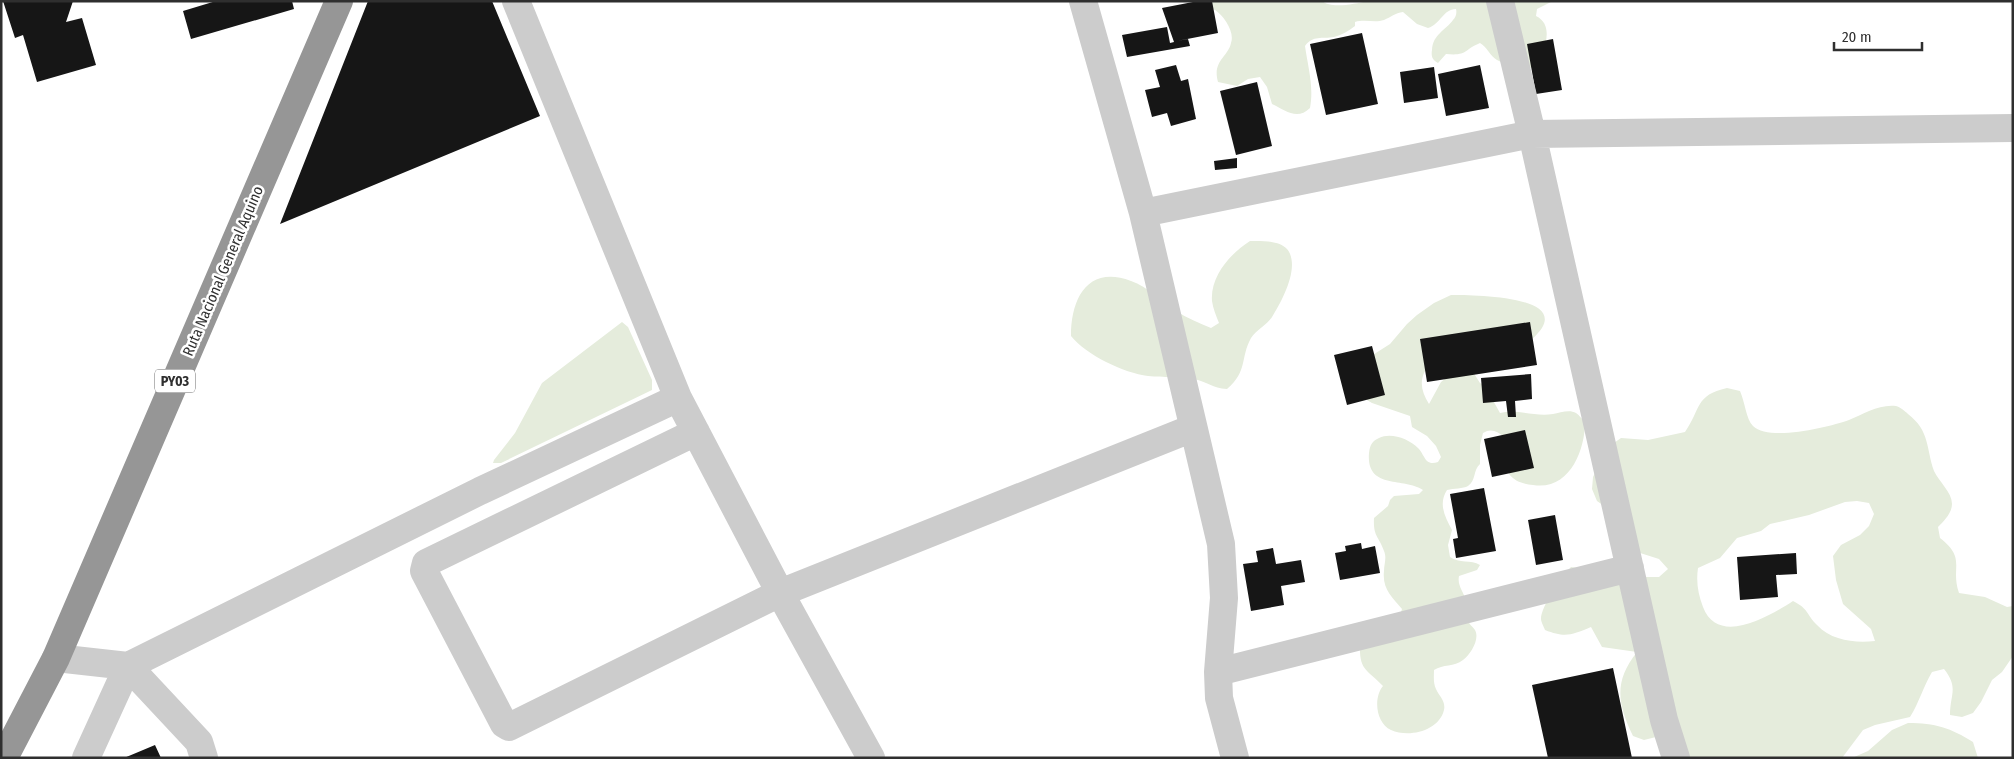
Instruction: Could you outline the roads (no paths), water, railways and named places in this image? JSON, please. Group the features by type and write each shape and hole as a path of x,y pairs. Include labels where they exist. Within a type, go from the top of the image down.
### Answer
{"highway":[{"name":"Ruta Nacional General Aquino","path":"4,758 56,658 339,1"}],"street":[{"path":"516,1 678,398 780,593 871,758"},
{"path":"1084,1 1143,213 1221,544 1224,598 1218,672 1219,698 1235,758"},
{"path":"1500,1 1532,134 1664,720 1676,758"},
{"path":"1143,213 1532,134 2013,128"},
{"path":"56,658 128,666 480,490 678,398"},
{"path":"696,432 426,562 424,571 504,724 509,726 780,593 1193,428"},
{"path":"1218,672 1630,568"},
{"path":"86,758 128,666"},
{"path":"128,666 199,742 204,758"}]}
